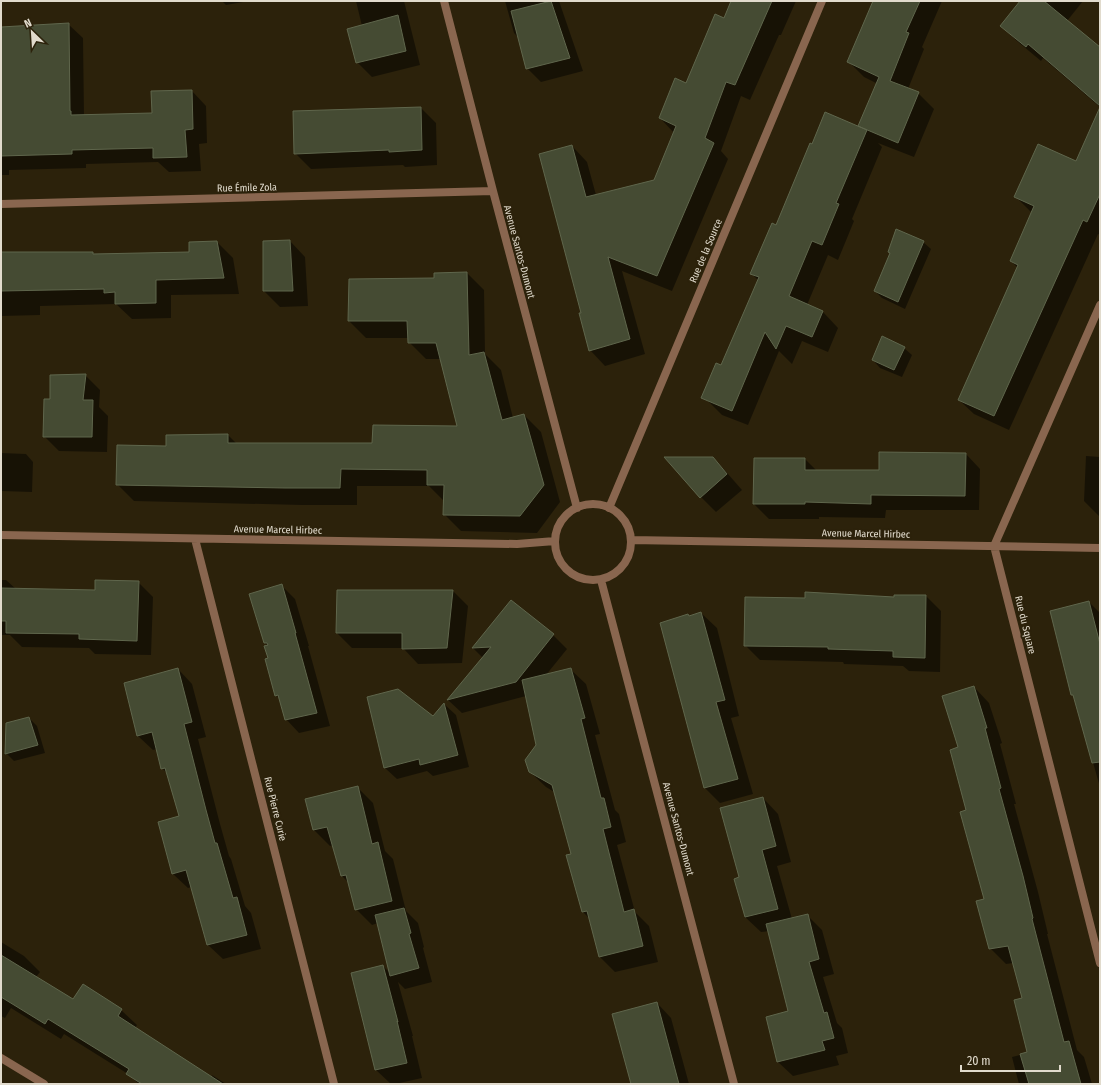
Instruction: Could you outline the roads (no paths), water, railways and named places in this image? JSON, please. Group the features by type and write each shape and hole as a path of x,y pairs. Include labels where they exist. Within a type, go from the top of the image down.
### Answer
{"street":[{"name":"Avenue Santos-Dumont","path":"444,1 577,508"},
{"name":"Rue de la Source","path":"609,508 822,1"},
{"name":"Rue Émile Zola","path":"1,204 493,191"},
{"path":"994,546 1100,305"},
{"path":"587,505 598,505 609,508 618,513 629,530 631,540 630,551 620,569 612,576 601,580 579,578 569,572 561,564 556,553 555,542 561,521 568,513 587,505"},
{"name":"Avenue Marcel Hirbec","path":"1,534 195,539 517,544 555,542"},
{"name":"Rue Pierre Curie","path":"195,539 334,1084"},
{"name":"Avenue Marcel Hirbec","path":"631,540 1100,548"},
{"name":"Rue du Square","path":"994,546 1100,964"},
{"name":"Avenue Santos-Dumont","path":"601,580 734,1084"},
{"path":"1,1058 44,1084"}]}
